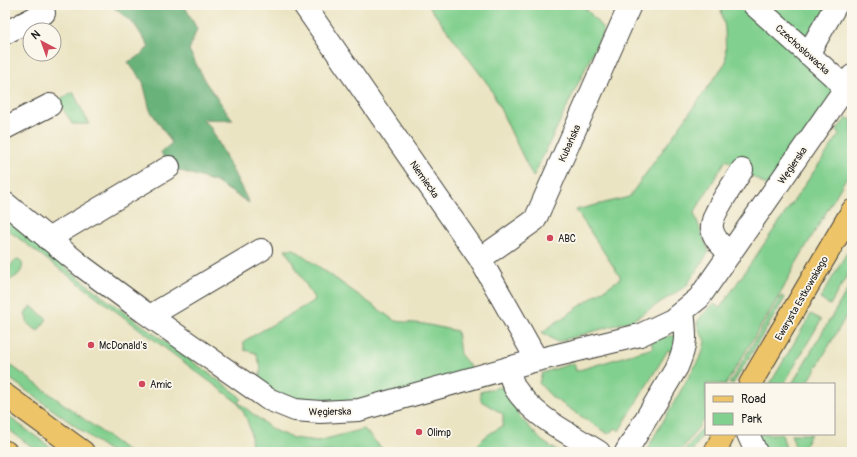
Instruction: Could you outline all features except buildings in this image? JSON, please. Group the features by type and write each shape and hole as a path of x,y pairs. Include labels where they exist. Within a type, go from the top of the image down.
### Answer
{"main road":[{"name":"Ewarysta Estkowskiego","path":"751,383 852,211"},
{"path":"5,395 83,452"},
{"path":"715,452 724,435"}],"street":[{"name":"Niemiecka","path":"304,5 480,259 537,360"},
{"name":"Kubańska","path":"480,259 535,220 630,5"},
{"path":"808,54 836,5"},
{"name":"Czechosłowacka","path":"757,7 808,54 850,85"},
{"path":"5,33 44,13"},
{"name":"Węgierska","path":"5,203 83,267 268,399 295,410 320,412 358,410 537,360 640,335 672,320 699,298 850,85"},
{"path":"5,128 50,105"},
{"path":"48,239 169,167"},
{"path":"730,254 716,240 712,229 713,218 742,170"},
{"path":"150,316 260,250"},
{"path":"626,452 677,368 685,348 686,332 683,311"},
{"path":"507,368 515,388 526,403 543,418 600,452"},
{"path":"748,435 756,452"}],"green space":[{"path":"111,5 184,5 197,29 189,50 206,83 233,120 202,119 211,128 249,203 216,182 169,167 161,152 172,143 150,110 143,82 128,62 138,57 149,47 135,25"},
{"path":"428,5 583,5 604,30 533,177 490,87"},
{"path":"720,5 836,5 808,54 846,87 774,190 726,160 694,213 709,252 686,286 633,320 557,342 542,332 621,278 576,210 629,197 726,62 725,28"},
{"path":"73,92 89,124 72,124 58,100"},
{"path":"846,119 852,119 852,168 794,267 783,289 727,383 705,383 705,418 680,452 650,452 647,449 702,354 705,341 697,323 702,315 714,304 720,308 839,135 837,129"},
{"path":"5,219 102,296 237,394 241,399 238,402 273,430 293,438 318,441 364,429 385,452 252,452 249,426 245,415 237,402 5,228"},
{"path":"852,244 852,267 830,305 820,299"},
{"path":"285,249 294,249 395,321 424,324 457,331 460,354 478,376 359,410 295,410 259,380 261,368 256,353 244,350 244,341 315,300"},
{"path":"19,259 22,263 20,273 5,282 5,273 15,260"},
{"path":"852,282 852,306 808,383 793,383"},
{"path":"781,296 785,298 734,383 730,383"},
{"path":"31,306 47,319 38,331 28,324 25,313"},
{"path":"811,314 821,320 785,383 771,383"},
{"path":"668,336 675,336 681,357 668,350 619,431 616,428 608,434 552,397 539,383 542,373 574,363 576,371 653,348 651,343"},
{"path":"5,361 129,452 111,452 5,375"},
{"path":"504,386 520,417 542,441 559,452 475,452 482,440 490,433 503,426 503,414 481,401 480,392"},
{"path":"5,414 57,452 39,452 5,427"},
{"path":"705,425 705,431 692,452 683,452"},
{"path":"758,435 782,435 787,452 766,452"},
{"path":"791,435 810,435 801,452 797,452"}],"place":[{"name":"ABC","path":"550,238"},
{"name":"McDonald's","path":"91,345"},
{"name":"Amic","path":"142,384"},
{"name":"Olimp","path":"419,432"}]}
